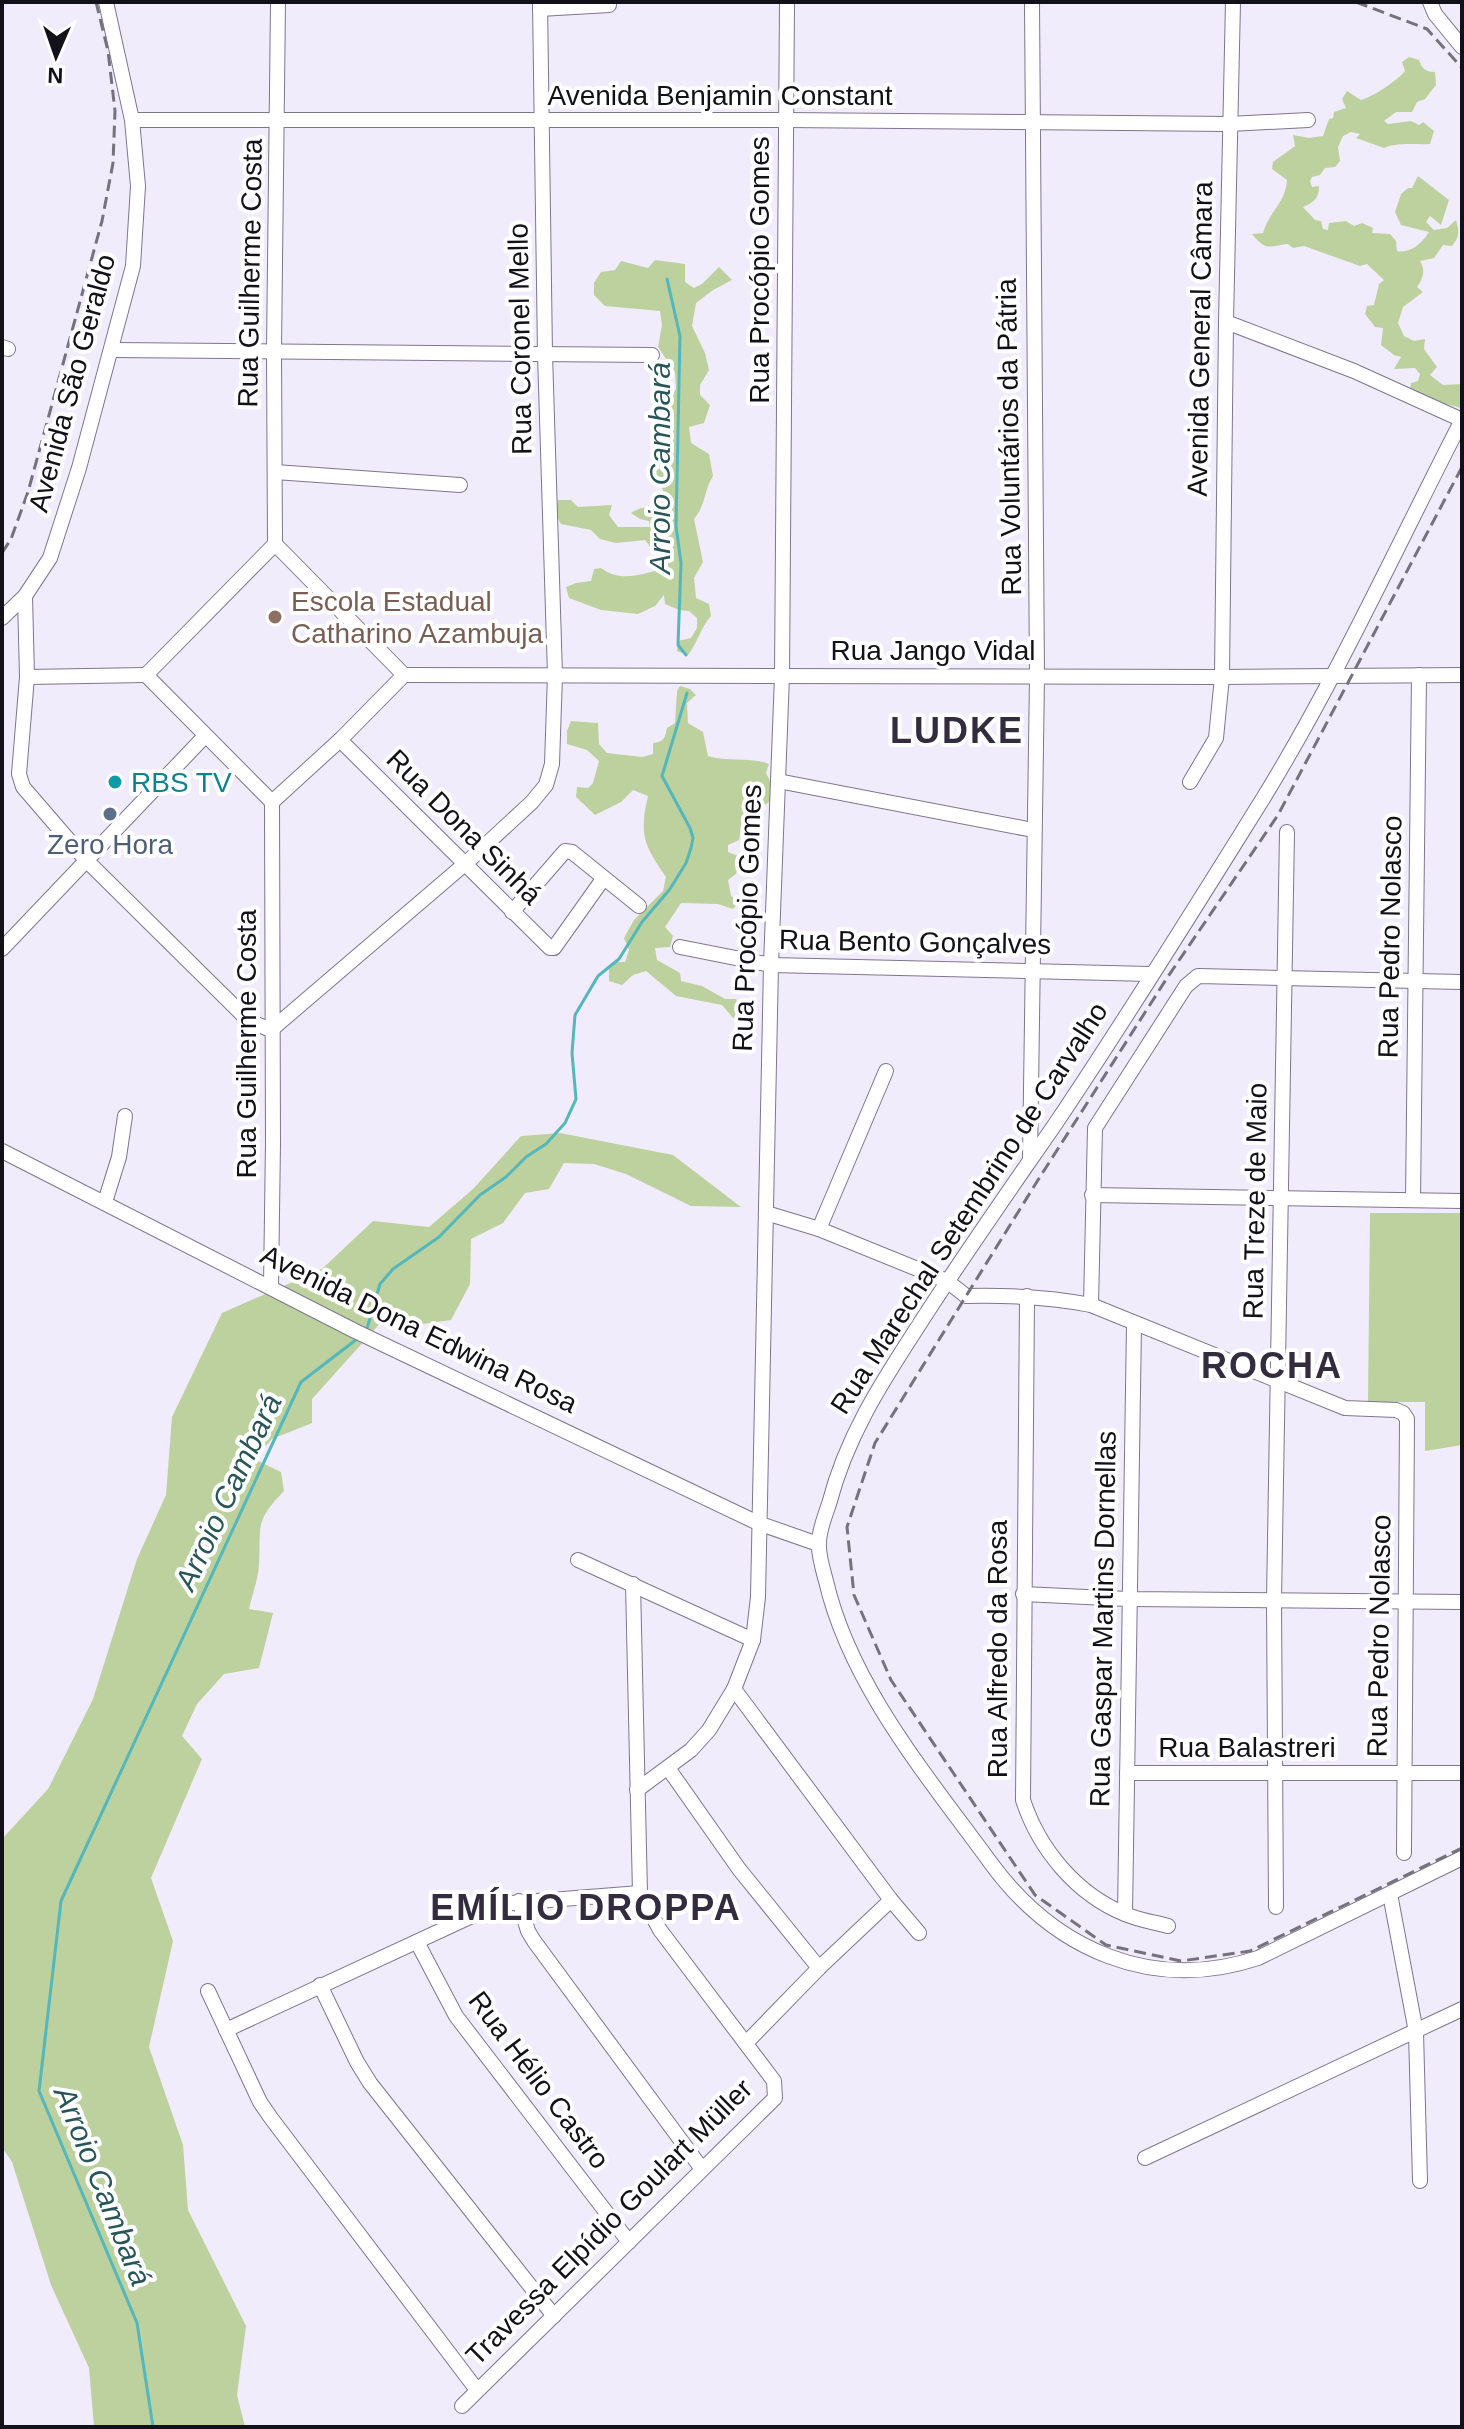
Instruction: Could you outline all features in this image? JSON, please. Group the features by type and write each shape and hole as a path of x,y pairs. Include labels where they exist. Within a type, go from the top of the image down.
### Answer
{"street":[{"name":"Avenida São Geraldo","path":"2,618 25,596 50,558 113,350 133,266 138,186 132,120 106,2"},
{"name":"Rua Guilherme Costa","path":"275,544 278,2"},
{"name":"Rua Procópio Gomes","path":"637,1790 691,1750 709,1730 734,1689 753,1640 758,1597 771,965 782,676 787,2"},
{"name":"Rua Voluntários da Pátria","path":"1030,1159 1037,677 1032,2"},
{"name":"Avenida General Câmara","path":"1190,782 1216,738 1222,677 1233,2"},
{"path":"1430,2 1435,14 1462,47"},
{"path":"540,6 609,5"},
{"name":"Rua Coronel Mello","path":"271,1030 466,863 546,785 552,764 555,675 545,354 540,6"},
{"name":"Avenida Benjamin Constant","path":"132,120 1229,124 1308,120"},
{"path":"1226,322 1354,371 1462,420"},
{"path":"113,350 652,355"},
{"name":"Rua Marechal Setembrino de Carvalho","path":"1462,420 1315,709 1264,796 1030,1159 932,1304 850,1439 834,1482 818,1544 834,1614 848,1648 901,1739 1000,1876 1068,1938 1097,1953 1150,1969 1185,1972 1230,1967 1258,1958 1462,1858"},
{"path":"275,472 460,485"},
{"path":"27,677 146,675 275,544 404,675 340,740 272,802 146,675"},
{"path":"25,596 27,677 19,774 23,787 86,860 249,1021 271,1030"},
{"name":"Rua Jango Vidal","path":"404,675 1462,675"},
{"name":"Rua Pedro Nolasco","path":"1413,1200 1419,675"},
{"path":"2,949 205,736"},
{"name":"Rua Dona Sinhá","path":"340,740 550,948 554,948 603,879"},
{"path":"2,778 19,774"},
{"path":"778,781 1033,830"},
{"name":"Rua Guilherme Costa","path":"271,1286 272,802"},
{"name":"Rua Treze de Maio","path":"1276,1907 1274,1600 1287,832"},
{"path":"512,912 565,851 572,852 639,906"},
{"name":"Rua Bento Gonçalves","path":"680,947 771,965 1150,974"},
{"path":"1091,1305 1095,1128 1186,986 1198,976 1462,982"},
{"path":"819,1229 886,1071"},
{"path":"105,1202 119,1157 125,1116"},
{"name":"Avenida Dona Edwina Rosa","path":"2,1151 355,1331 758,1523 818,1544"},
{"path":"1092,1195 1462,1201"},
{"path":"766,1213 819,1229 947,1281 966,1296"},
{"path":"932,1304 966,1296 1027,1296 1091,1305 1279,1380"},
{"name":"Rua Alfredo da Rosa","path":"1027,1296 1023,1800 1032,1826 1059,1866 1088,1892 1125,1914 1168,1926"},
{"name":"Rua Gaspar Martins Dornellas","path":"1125,1914 1134,1324"},
{"name":"Rua Pedro Nolasco","path":"1279,1380 1345,1408 1396,1410 1407,1419 1404,1853"},
{"path":"578,1560 753,1640"},
{"name":"Travessa Elpídio Goulart Müller","path":"462,2406 775,2098 774,2081 660,1930 640,1893 633,1584"},
{"path":"1023,1594 1128,1599 1462,1602"},
{"path":"734,1689 919,1933"},
{"path":"668,1768 739,1869 819,1968"},
{"name":"Rua Balastreri","path":"1127,1773 1462,1773"},
{"path":"226,2030 498,1904 640,1893"},
{"path":"1390,1894 1416,2032 1420,2181"},
{"path":"747,2042 891,1900"},
{"path":"519,1901 534,1941 702,2169"},
{"name":"Rua Hélio Castro","path":"417,1942 456,2016 629,2242"},
{"path":"320,1985 370,2083 554,2316"},
{"path":"208,1991 260,2102 477,2390"},
{"path":"1145,2158 1462,2009"}],"green space":[{"path":"1409,57 1419,60 1427,71 1435,72 1436,85 1425,99 1417,102 1412,112 1396,112 1384,121 1388,124 1411,121 1419,125 1423,122 1434,131 1430,144 1401,144 1384,148 1356,138 1360,134 1351,132 1343,136 1338,147 1340,161 1335,167 1325,168 1320,175 1312,177 1312,187 1319,186 1318,194 1313,202 1303,207 1315,220 1321,221 1323,229 1328,230 1329,223 1346,221 1354,226 1362,223 1373,228 1372,233 1390,234 1396,241 1397,251 1406,251 1415,247 1429,232 1401,225 1395,212 1401,194 1412,188 1418,176 1449,200 1441,225 1430,216 1426,222 1434,230 1447,228 1456,220 1456,239 1452,246 1443,245 1434,258 1420,261 1423,274 1417,287 1423,292 1403,307 1398,323 1404,336 1414,341 1425,339 1424,349 1437,367 1430,375 1443,385 1462,384 1461,408 1424,398 1410,390 1411,383 1418,381 1420,374 1415,368 1394,369 1401,357 1381,345 1383,328 1375,327 1365,314 1367,306 1374,305 1379,284 1384,280 1367,264 1360,266 1304,246 1268,246 1252,234 1263,233 1284,195 1287,180 1272,169 1273,162 1295,146 1293,135 1309,138 1323,136 1334,112 1346,108 1342,99 1347,91 1361,100 1385,88 1402,75 1405,71 1402,62"},
{"path":"655,260 685,264 685,282 694,288 719,267 732,280 696,303 692,326 709,370 700,385 700,395 710,405 704,423 689,427 691,443 709,454 713,476 694,519 703,562 694,578 696,598 709,604 711,616 688,655 677,651 678,641 691,638 697,628 697,618 689,611 665,604 664,595 655,606 638,614 601,610 569,598 566,587 591,581 594,569 601,568 622,576 659,570 660,559 645,540 616,543 600,539 591,530 561,524 556,515 558,500 571,500 578,507 612,505 609,515 618,527 650,527 649,521 631,513 662,501 663,490 653,475 667,442 668,403 676,389 675,372 658,347 662,325 660,311 605,306 594,295 594,283 601,272 615,270 621,261 648,268"},
{"path":"680,686 696,695 687,703 688,723 703,732 708,756 769,764 766,773 773,796 766,804 744,812 739,840 728,845 728,852 741,857 736,874 728,880 731,896 740,901 733,909 718,904 681,903 665,927 673,936 670,947 655,948 657,960 680,973 681,981 702,986 725,999 736,999 745,1016 735,1020 722,1005 676,996 646,971 633,975 622,985 609,981 609,969 614,962 625,962 629,950 624,938 634,920 663,891 666,877 645,839 648,796 633,790 621,802 595,815 576,797 577,787 588,788 593,783 599,761 587,750 567,744 571,721 598,723 599,744 607,753 642,757 653,754 653,743 662,740 667,728 675,723"},
{"path":"560,1133 673,1155 741,1207 691,1206 626,1174 594,1164 564,1163 549,1189 525,1193 503,1223 471,1239 470,1284 451,1320 422,1324 384,1319 312,1399 312,1423 272,1439 254,1459 281,1472 284,1491 263,1518 258,1571 249,1609 273,1613 259,1668 224,1674 197,1704 182,1736 202,1759 151,1878 173,1941 149,2047 183,2145 188,2210 246,2326 237,2395 245,2427 94,2427 89,2368 51,2285 12,2162 2,2147 2,1839 48,1789 93,1699 137,1559 166,1495 172,1417 222,1313 322,1269 373,1221 429,1227 473,1189 521,1136"},
{"path":"1370,1213 1462,1213 1462,1445 1425,1451 1425,1402 1368,1402"}],"waterway":[{"name":"Arroio Cambará","path":"667,279 680,336 676,526 681,563 678,645 686,655"},
{"name":"Arroio Cambará","path":"366,1332 380,1284 393,1269 439,1237 480,1195 546,1144 565,1123 576,1099 572,1053 575,1015 598,976 619,959 642,922 670,889 691,848 693,838 690,828 662,776 687,693"},
{"name":"Arroio Cambará","path":"153,2427 137,2323 39,2091 61,1901 301,1382 357,1339"}],"railway":[{"path":"2,553 11,539 28,492 102,221 113,163 115,111 108,51 96,2"},
{"path":"1356,2 1427,29 1462,68"},
{"path":"1462,467 1278,815 1167,978 875,1443 847,1527 854,1595 891,1680 1035,1895 1106,1945 1181,1961 1250,1951 1462,1848"}],"place":[{"name":"Escola Estadual Catharino Azambuja","path":"275,617"},
{"name":"RBS TV","path":"115,782"},
{"name":"Zero Hora","path":"110,814"}],"district":[{"name":"LUDKE","path":"957,730"},
{"name":"ROCHA","path":"1272,1365"},
{"name":"EMÍLIO DROPPA","path":"586,1907"}]}
